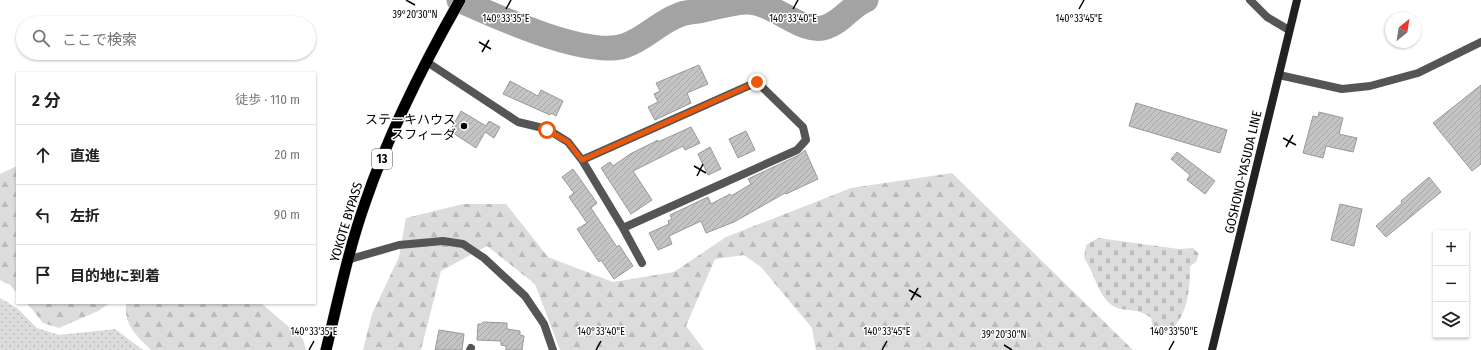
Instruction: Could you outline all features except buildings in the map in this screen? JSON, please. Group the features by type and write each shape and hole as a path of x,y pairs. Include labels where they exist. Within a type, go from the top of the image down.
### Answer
{"highway":[{"name":"YOKOTE BYPASS","path":"326,350 348,260 364,203 396,122 446,24 460,0"}],"main road":[{"name":"GOSHONO-YASUDA LINE","path":"1212,350 1297,0"}],"street":[{"path":"1250,0 1267,17 1289,30"},
{"path":"1279,75 1342,89 1370,86 1418,74 1481,42"},
{"path":"427,62 518,122 547,130 568,142 582,160 623,228 642,264"},
{"path":"582,160 757,82 803,127 806,140 797,150 623,228"},
{"path":"348,260 399,245 443,241 463,244 484,258 525,296 544,324 553,350"}],"green space":[{"path":"16,166 16,292 10,285 0,280 0,174"},
{"path":"952,173 1133,350 816,350 812,328 761,267 744,255 715,259 686,326 704,350 560,350 535,284 487,246 441,271 421,350 363,350 372,314 399,257 406,218 463,204 506,204 548,257 613,282 674,272 726,237 851,188"},
{"path":"1098,238 1179,249 1193,248 1199,254 1196,262 1190,266 1188,297 1185,307 1176,325 1168,332 1159,337 1153,327 1151,318 1133,310 1116,308 1103,296 1084,258 1086,245"},
{"path":"0,298 17,308 37,328 59,335 115,329 143,350 0,350"},
{"path":"28,304 108,304 98,311 59,328 43,323"},
{"path":"126,304 262,304 303,339 306,350 151,350 132,330 126,311"}],"waterway":[{"path":"459,0 541,34 587,46 607,48 624,46 638,40 665,22 682,14 729,4 745,2 756,3 777,11 797,23 807,27 817,28 832,25 866,0"}],"place":[{"name":"ステーキハウス スフィーダ","path":"464,126"}],"route":[{"path":"547,130 568,142 582,160 757,82"}]}
